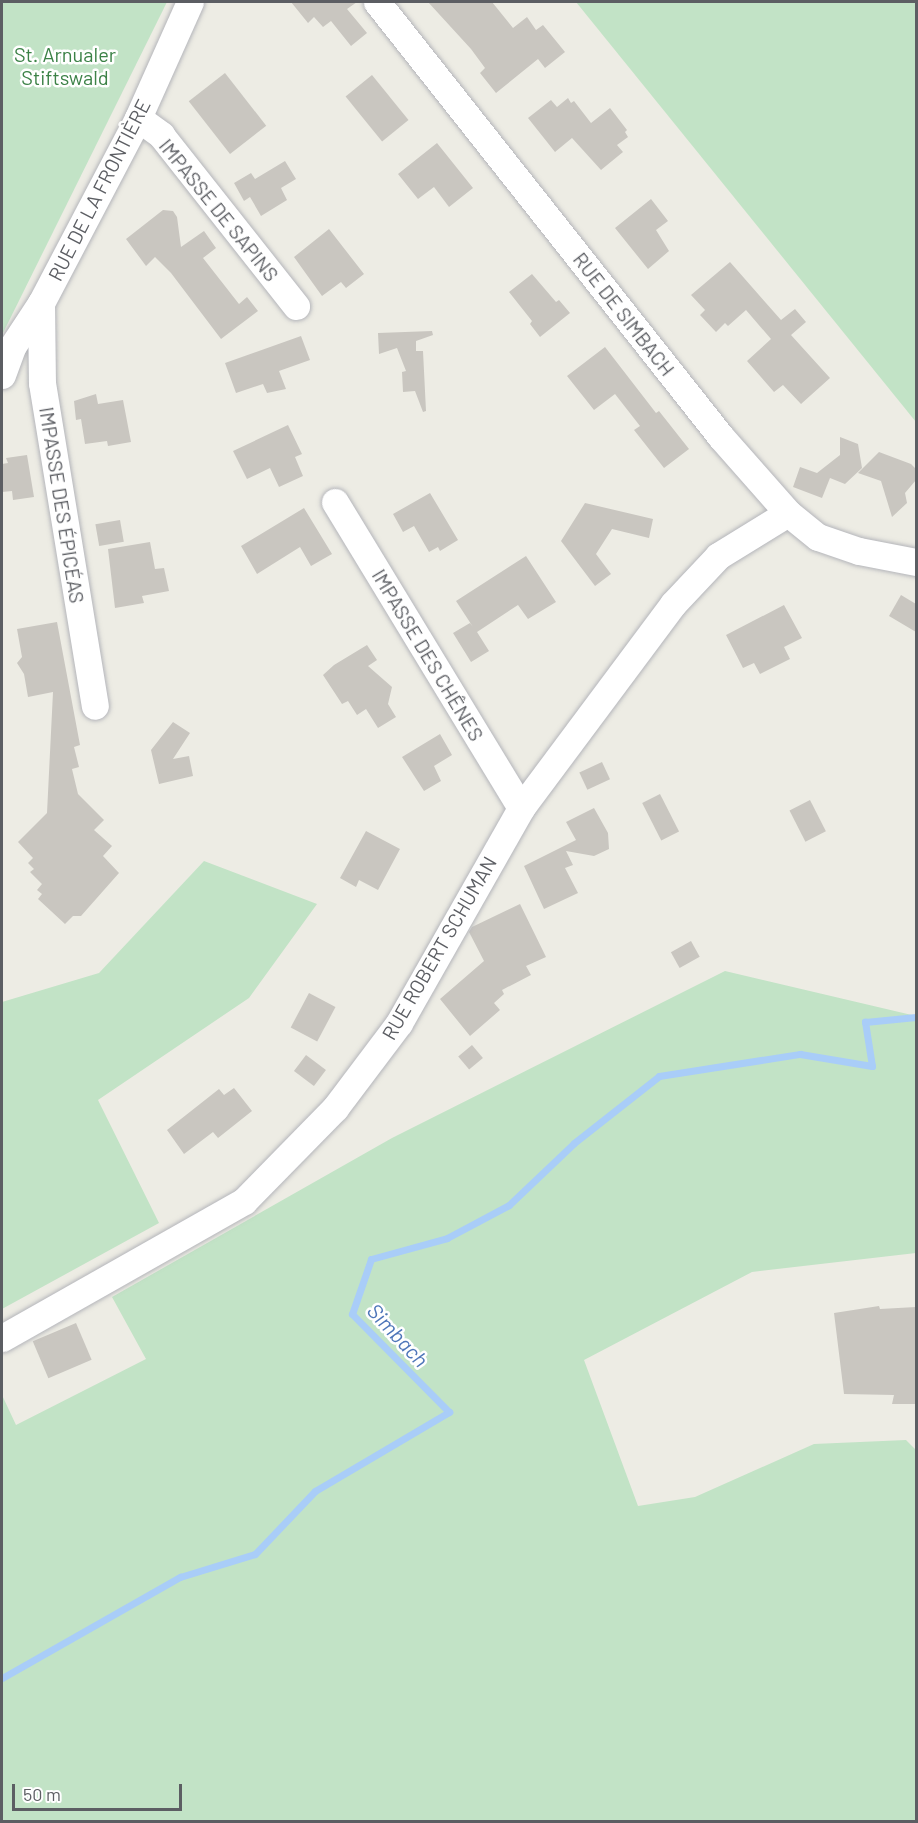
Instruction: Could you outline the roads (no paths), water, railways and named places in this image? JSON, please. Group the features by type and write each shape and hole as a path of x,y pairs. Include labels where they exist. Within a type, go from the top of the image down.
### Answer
{"street":[{"name":"RUE DE LA FRONTIÈRE","path":"2,375 12,347 41,303 138,118 190,2"},
{"name":"RUE DE SIMBACH","path":"377,2 713,428 788,513 818,537 858,551 916,562"},
{"name":"IMPASSE DE SAPINS","path":"138,118 161,135 296,306"},
{"name":"IMPASSE DES ÉPICÉAS","path":"41,303 42,383 95,706"},
{"name":"IMPASSE DES CHÊNES","path":"335,502 521,808"},
{"name":"RUE ROBERT SCHUMAN","path":"2,1338 244,1201 335,1108 399,1023 521,808 673,604 718,556 788,513"}],"waterway":[{"name":"Simbach","path":"2,1678 180,1577 255,1554 315,1491 449,1412 352,1314 371,1259 447,1238 509,1205 574,1143 659,1076 800,1054 872,1066 865,1022 916,1017"}],"park label":[{"name":"St. Arnualer Stiftswald","path":"65,66"}]}
